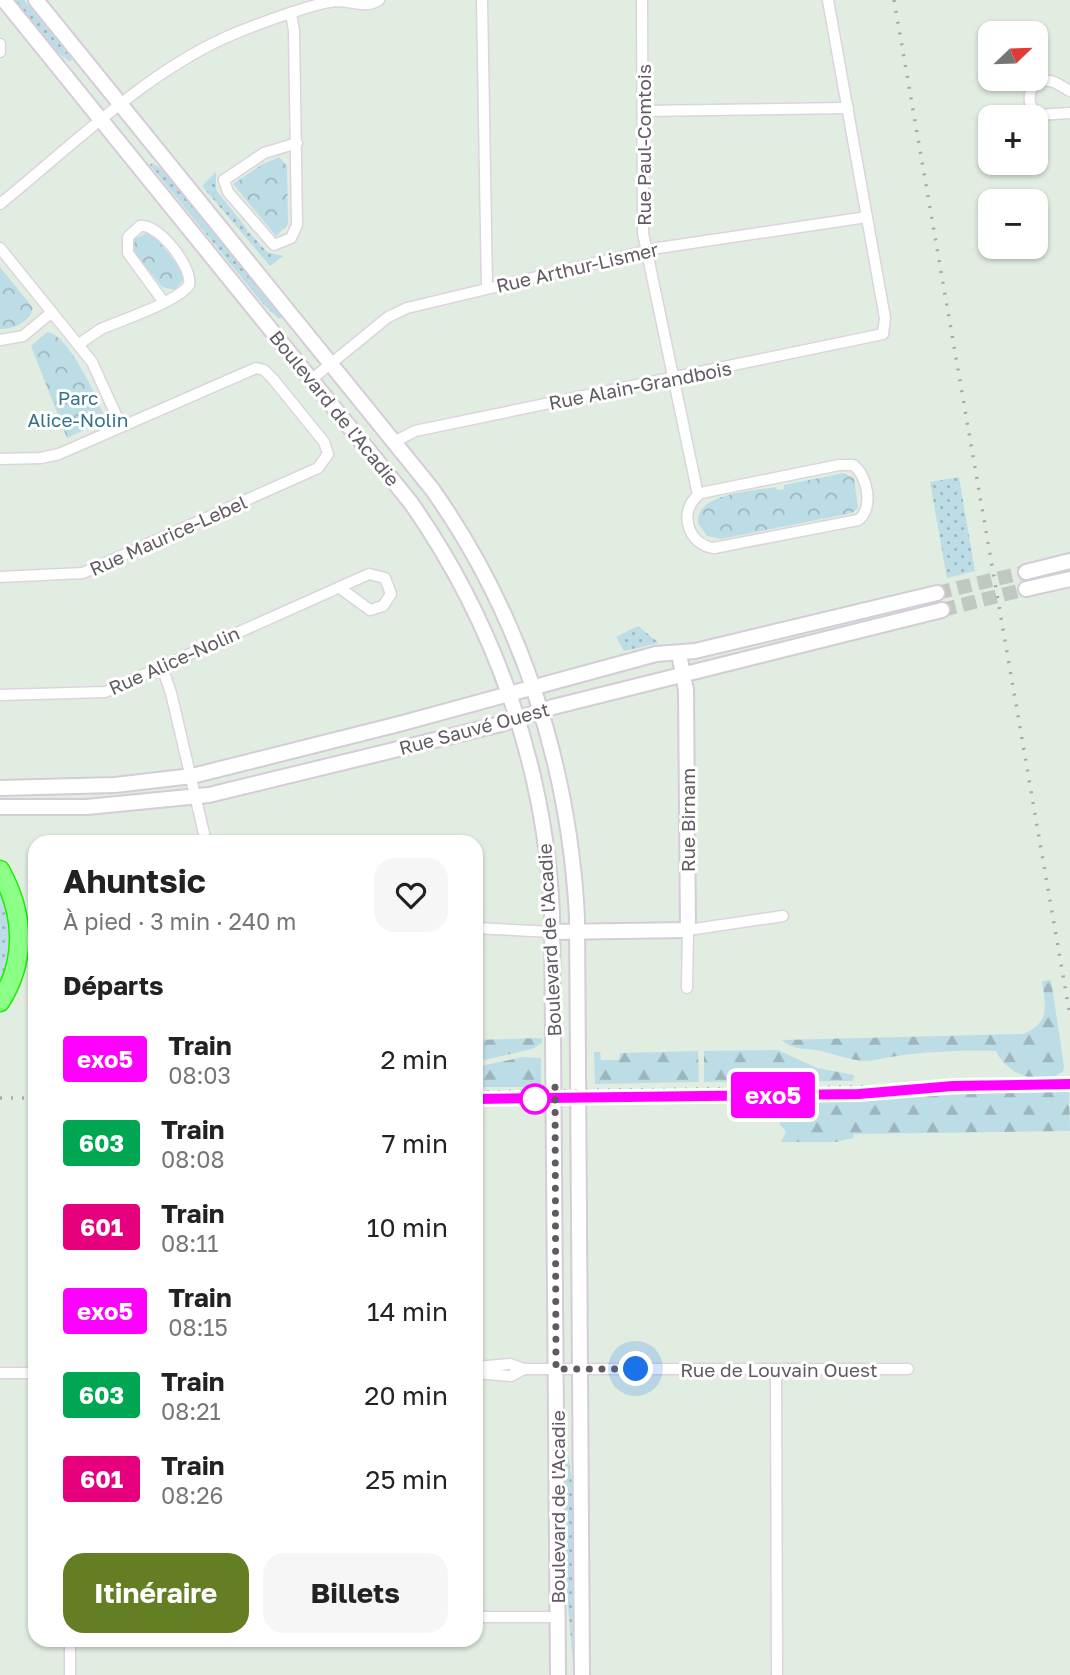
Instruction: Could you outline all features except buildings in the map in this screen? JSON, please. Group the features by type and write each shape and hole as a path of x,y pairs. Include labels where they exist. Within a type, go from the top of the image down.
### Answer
{"highway":[{"path":"0,870 16,905 20,942 15,972 0,1002"}],"main road":[{"name":"Boulevard de l'Acadie","path":"4,0 377,457 432,533 482,624 518,719 543,825 553,932 558,1675"},
{"name":"Boulevard de l'Acadie","path":"36,0 396,441 445,507 502,609 541,711 557,769 570,835 578,931 582,1675"},
{"path":"1026,572 1070,561"},
{"path":"1026,589 1070,579"},
{"name":"Rue Sauvé Ouest","path":"0,788 115,785 192,776 656,654 679,654 937,593"},
{"name":"Rue Sauvé Ouest","path":"0,807 101,807 196,796 518,719 684,674 942,610"},
{"name":"Rue Birnam","path":"679,654 684,674 688,930"},
{"path":"553,932 688,930"}],"street":[{"path":"0,204 122,104 197,51 234,33 291,14 338,1 369,4 379,0"},
{"path":"482,0 487,288"},
{"name":"Rue Paul-Comtois","path":"642,0 643,233 698,495"},
{"path":"828,0 867,217"},
{"path":"291,14 294,30 297,143 297,228 291,238 274,245 228,192 224,180 264,153 297,143"},
{"path":"0,44 0,52"},
{"path":"1070,92 1055,83 1043,81 1034,86 1029,97 1031,109 1041,116 1070,113"},
{"path":"643,111 848,108"},
{"name":"Rue Arthur-Lismer","path":"312,379 397,311 646,251 867,217"},
{"name":"Rue Alain-Grandbois","path":"396,441 415,431 872,339 884,333 886,325 867,217"},
{"path":"79,344 97,331 163,302 185,290 190,281 189,271 155,229 139,226 128,237 127,250 163,302"},
{"path":"0,248 79,344 100,375 121,426 53,456 0,458"},
{"path":"0,340 23,336 52,312"},
{"name":"Rue Maurice-Lebel","path":"0,576 82,573 315,470 327,460 328,449 324,442 269,373 259,368 121,426"},
{"path":"850,464 861,473 868,505 865,514 855,521 711,548 697,542 688,528 689,509 698,495 850,464"},
{"name":"Rue Alice-Nolin","path":"0,695 100,693 162,667 340,588 376,573 387,580 391,594 383,606 370,610 340,588"},
{"path":"162,667 192,776 204,835"},
{"path":"688,930 783,916"},
{"path":"483,928 553,932"},
{"name":"Rue Birnam","path":"687,988 688,930"},
{"name":"Rue de Louvain Ouest","path":"483,1366 510,1364 524,1369 908,1369"},
{"name":"Rue de Louvain Ouest","path":"483,1374 511,1376 524,1369"},
{"path":"776,1370 777,1675"},
{"path":"0,1373 28,1373"},
{"path":"483,1617 557,1617"},
{"path":"70,1647 70,1675"}],"green space":[{"path":"15,0 24,0 72,59 70,62 57,52"},
{"path":"279,157 287,166 288,224 276,236 233,184 261,165"},
{"path":"152,163 163,170 282,317 279,319 264,305 150,165"},
{"path":"216,172 216,190 247,229 247,233 249,232 267,252 283,256 270,266 202,186"},
{"path":"147,233 154,236 182,270 184,279 175,290 162,287 133,250 134,239"},
{"path":"0,267 33,308 29,317 21,324 0,329"},
{"name":"Parc Alice-Nolin","path":"47,332 55,335 72,354 104,416 101,422 67,438 31,346"},
{"path":"844,473 854,478 858,508 852,513 721,539 707,536 698,523 700,513 706,505 716,499 741,492 776,487 777,490 784,489 784,485"},
{"path":"959,477 975,571 947,578 930,482"},
{"path":"638,626 659,643 624,651 616,637"},
{"path":"0,893 9,922 10,946 0,998"},
{"path":"1051,980 1064,1066 1063,1071 1050,1080 1018,1073 1000,1058 996,1051 934,1052 861,1061 796,1048 781,1040 1023,1034 1032,1030 1042,1019 1045,1006 1042,981"},
{"path":"542,1038 542,1043 532,1049 483,1060 483,1040"},
{"path":"778,1050 817,1068 854,1075 853,1081 704,1082 704,1051"},
{"path":"698,1051 699,1082 595,1084 594,1052 600,1052 601,1060 619,1060 620,1053"},
{"path":"523,1057 541,1058 541,1087 483,1087 483,1066"},
{"path":"1069,1089 1070,1131 854,1134 853,1138 836,1142 781,1142 786,1132 780,1124 780,1104"},
{"path":"565,1436 572,1481 573,1662 566,1583"}],"tunnel":[{"path":"937,593 1026,572"},
{"path":"942,610 1026,589"}],"railway":[{"path":"894,0 1070,1016"},
{"path":"483,1092 1070,1084"},
{"path":"0,1098 28,1098"}],"train":[{"name":"exo5","path":"483,1099 859,1094 953,1086 1070,1084"}],"route":[{"path":"535,1099 555,1086 556,1369 636,1369"}]}
